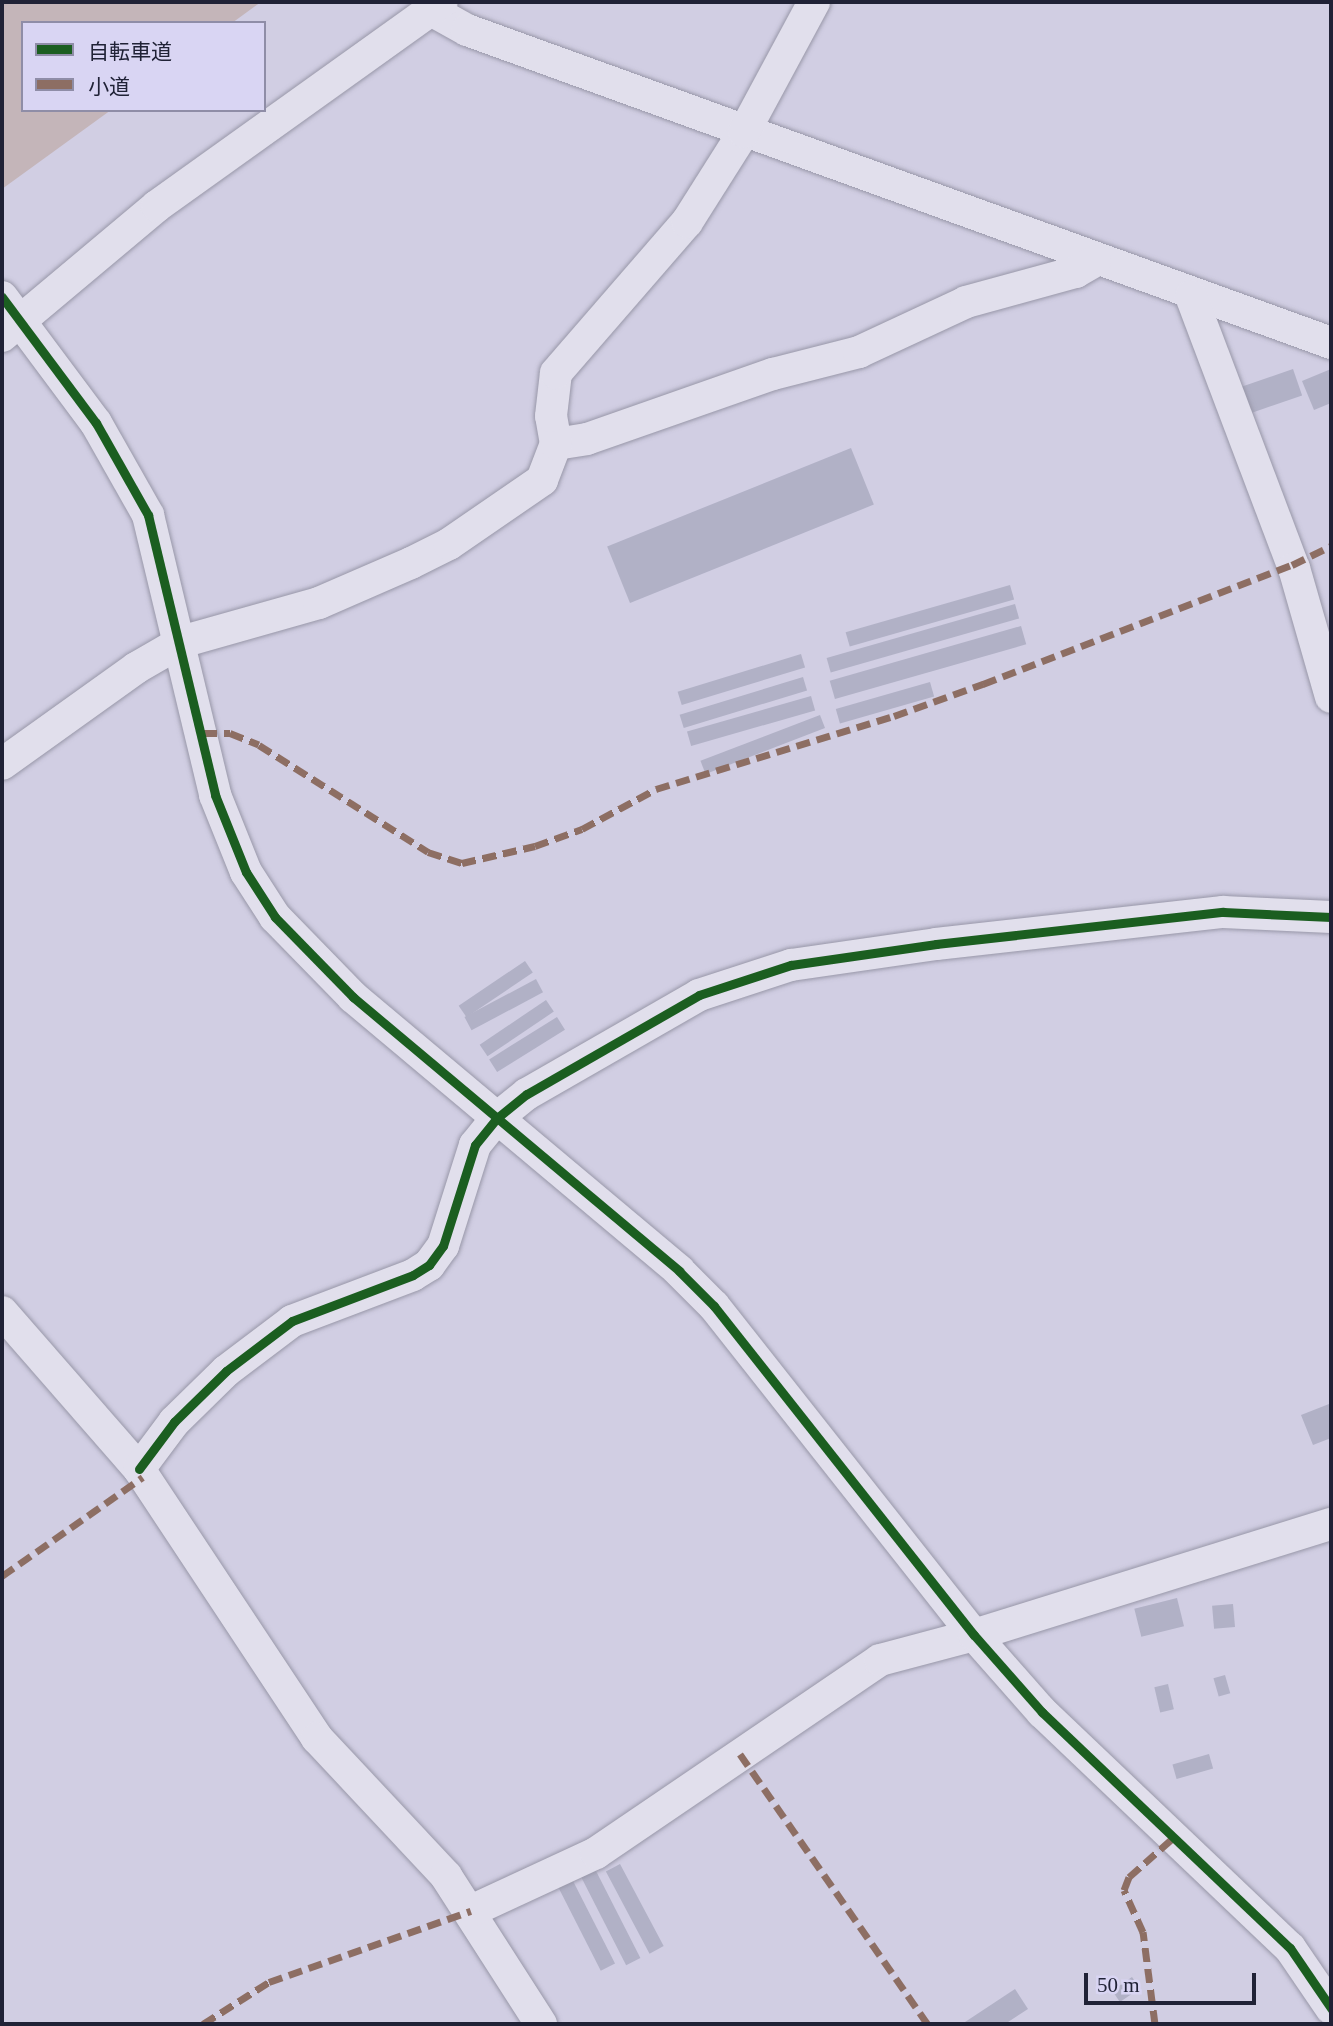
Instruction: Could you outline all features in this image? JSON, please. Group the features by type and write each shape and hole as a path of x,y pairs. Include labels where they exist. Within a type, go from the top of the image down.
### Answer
{"street":[{"path":"2,764 136,668 181,642 319,603 449,544 542,480 556,444 551,416 556,373 687,222 744,132 814,2"},
{"path":"1323,336 1191,296 467,30 437,6 242,142 8,318 75,392 137,491 156,539 215,795 261,897 309,957 679,1271 714,1306 974,1635 1042,1712 1290,1948 1331,2008"},
{"path":"556,444 587,439 773,374 859,352 965,302 1076,272 1095,261"},
{"path":"1191,296 1294,568 1331,697"},
{"path":"139,1469 174,1422 226,1371 292,1321 413,1275 429,1265 443,1246 475,1145 497,1118 527,1094 656,1016 699,995 791,965 1189,914 1331,917"},
{"path":"2,1312 139,1469 317,1738 446,1876 471,1911 541,2024"},
{"path":"471,1911 596,1853 864,1667 903,1651 974,1635 1331,1524"}],"shaded area":[{"path":"2,2 261,2 235,21 21,21 21,112 108,112 2,189"}],"building":[{"path":"1293,369 1302,395 1246,415 1237,388"},
{"path":"1331,369 1331,403 1314,410 1302,381"},
{"path":"851,448 874,505 630,603 607,547"},
{"path":"1010,585 1014,599 850,647 846,632"},
{"path":"1015,604 1019,618 831,672 827,658"},
{"path":"1021,626 1026,644 835,699 830,681"},
{"path":"801,654 805,667 682,705 678,692"},
{"path":"803,677 807,690 684,728 680,715"},
{"path":"930,682 934,696 840,723 836,709"},
{"path":"811,696 815,710 691,746 687,732"},
{"path":"820,715 825,728 706,774 701,761"},
{"path":"525,961 533,973 467,1017 459,1006"},
{"path":"536,979 543,992 472,1030 464,1017"},
{"path":"546,1000 554,1012 488,1056 480,1045"},
{"path":"557,1017 565,1030 497,1072 489,1059"},
{"path":"1329,1404 1331,1438 1313,1445 1301,1415"},
{"path":"1177,1598 1184,1626 1141,1637 1134,1609"},
{"path":"1233,1604 1235,1627 1214,1629 1212,1606"},
{"path":"1225,1675 1230,1693 1219,1697 1213,1678"},
{"path":"1168,1684 1174,1709 1160,1712 1154,1687"},
{"path":"1209,1754 1213,1768 1177,1779 1172,1764"},
{"path":"620,1864 664,1946 650,1954 606,1872"},
{"path":"595,1869 640,1958 626,1965 581,1876"},
{"path":"571,1877 615,1963 601,1971 557,1884"},
{"path":"1132,1977 1140,1989 1120,2002 1112,1990"},
{"path":"1015,1989 1028,2009 1005,2024 962,2024"}],"marked path":[{"path":"203,733 230,733 259,745 428,852 462,863 535,846 582,829 656,789 894,716 983,684 1292,565 1331,546"},
{"path":"2,1576 143,1477"},
{"path":"740,1754 928,2024"},
{"path":"1155,2024 1143,1932 1124,1890 1129,1877 1173,1838"},
{"path":"203,2024 269,1982 471,1911"}],"cycle path":[{"path":"2,297 96,423 148,515 215,795 246,872 275,917 353,997 679,1271 714,1306 974,1635 1042,1712 1290,1948 1331,2008"},
{"path":"139,1469 174,1422 226,1371 292,1321 413,1275 429,1265 443,1246 475,1145 497,1118 527,1094 699,995 791,965 936,944 1223,912 1331,917"}]}
